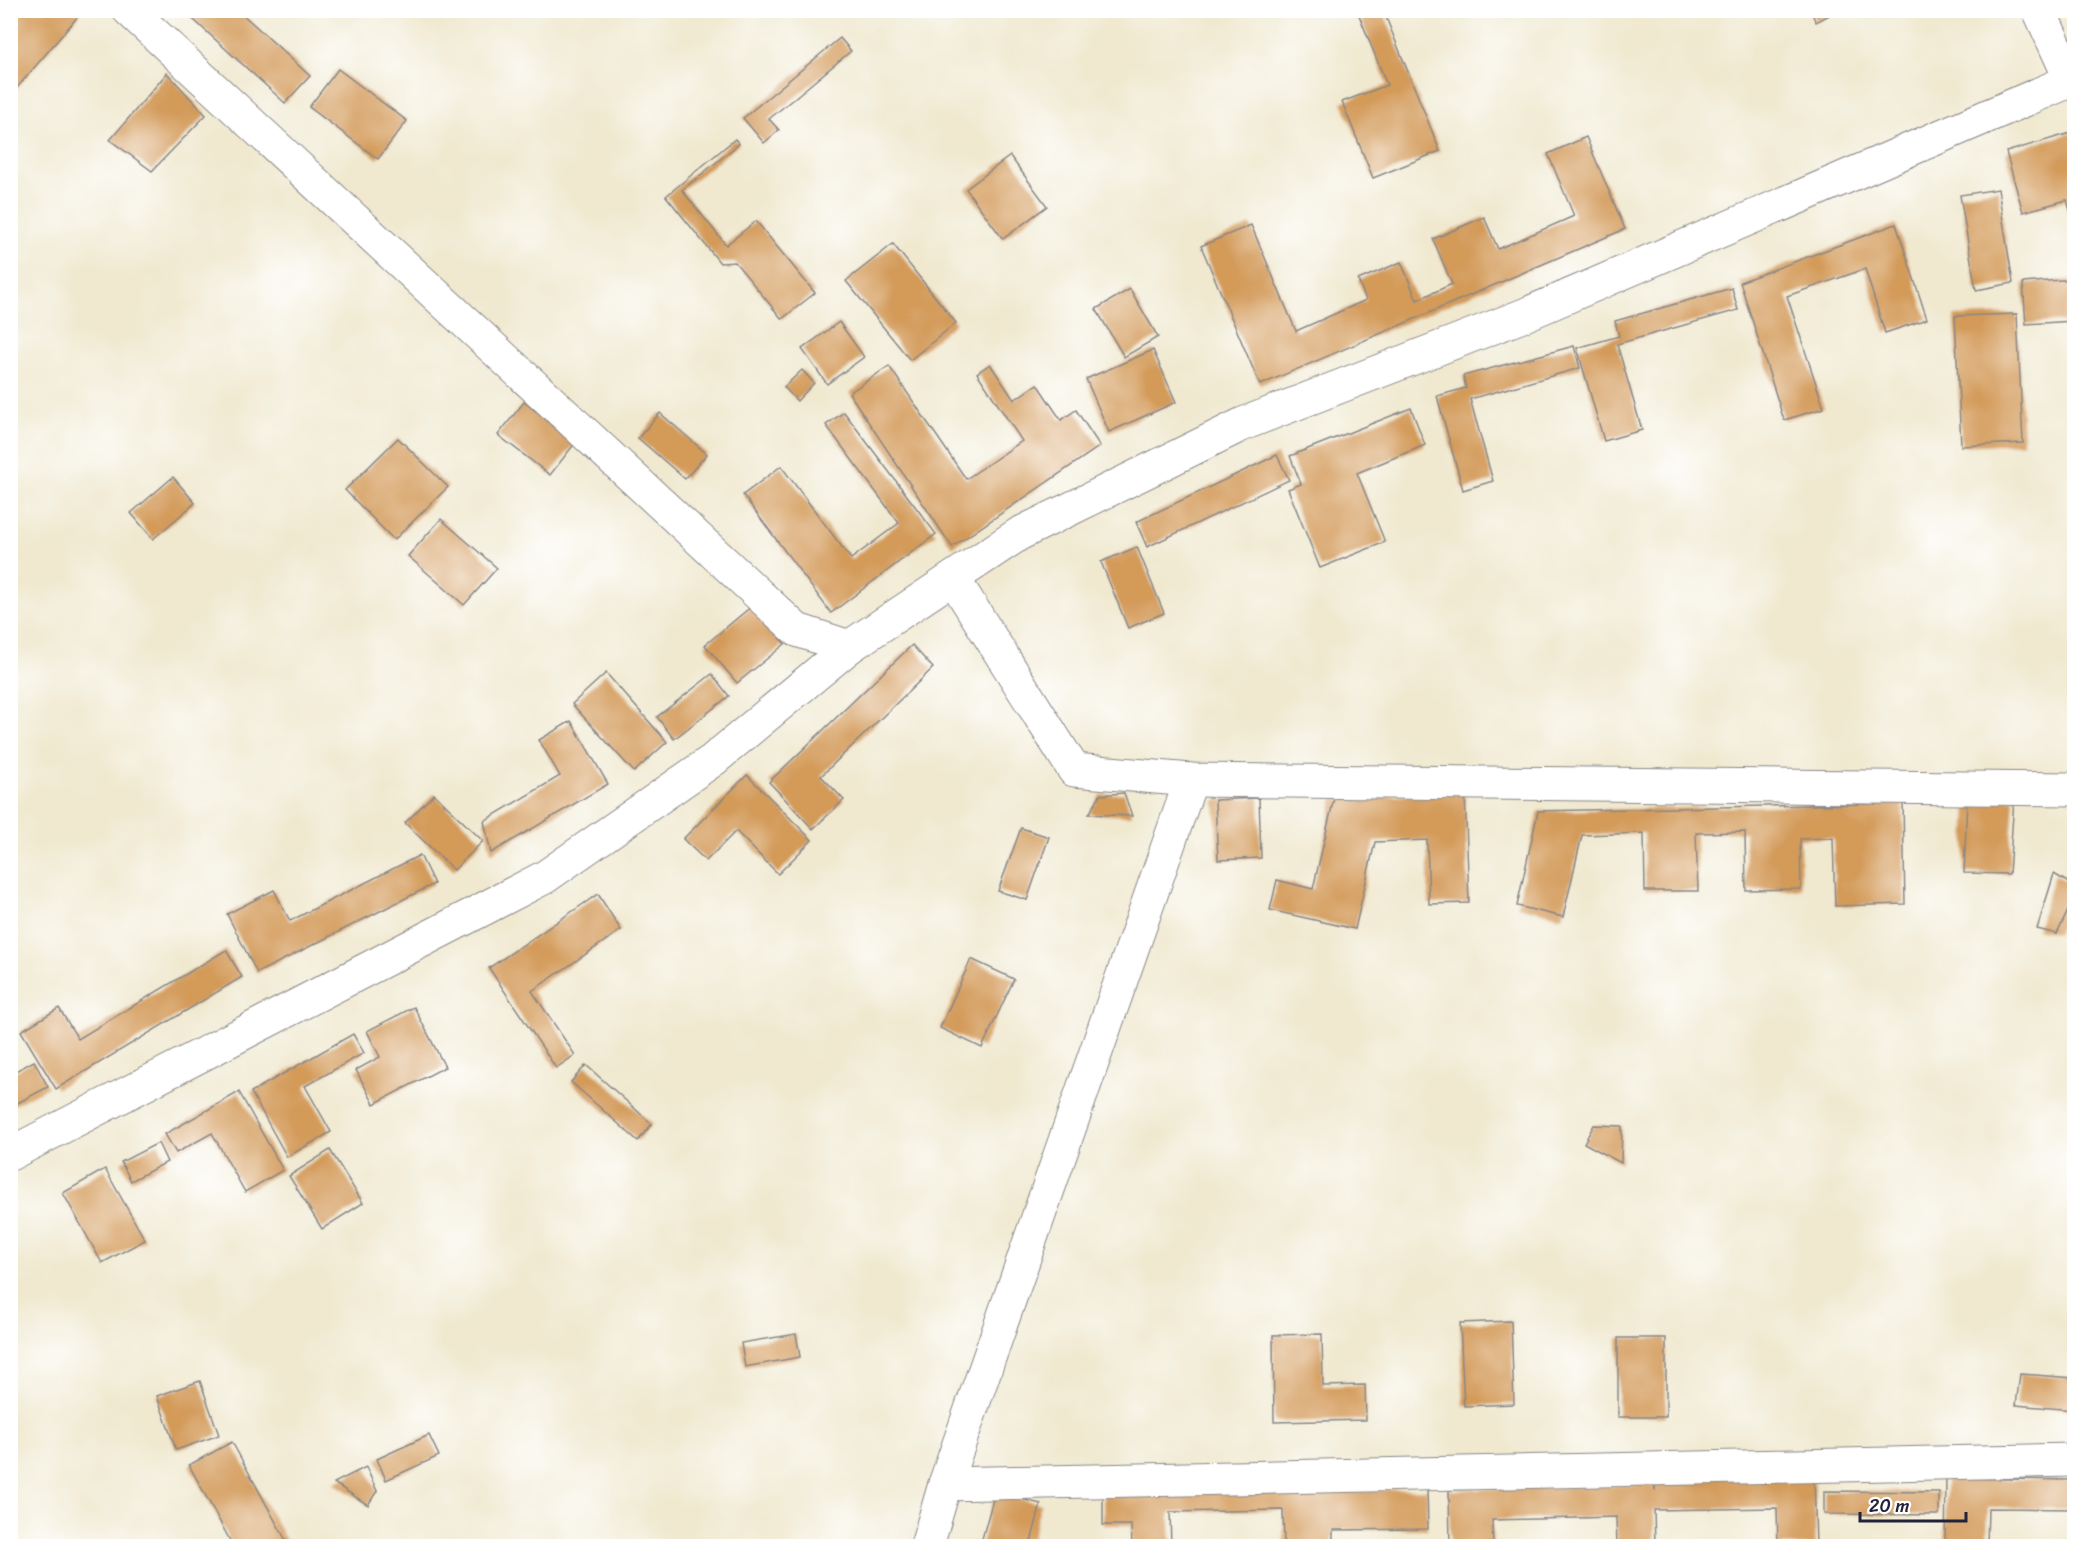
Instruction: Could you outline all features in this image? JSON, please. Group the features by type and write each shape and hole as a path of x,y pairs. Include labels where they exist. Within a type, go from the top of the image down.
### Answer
{"street":[{"path":"129,10 797,630 849,647"},
{"path":"10,1154 545,877 713,760 849,647 1019,534 1243,424 1522,316 2073,79 2039,10"},
{"path":"953,578 1074,770 1191,780 2074,789"},
{"path":"927,1546 945,1484 1191,780"},
{"path":"945,1484 2074,1460"}],"building":[{"path":"12,10 76,10 80,14 16,89 10,83"},
{"path":"183,10 238,10 310,76 285,103"},
{"path":"1357,10 1383,10 1440,151 1373,178 1342,102 1387,85"},
{"path":"1810,10 1839,10 1816,22"},
{"path":"840,38 851,51 769,119 779,130 764,143 743,118"},
{"path":"338,69 407,121 378,159 309,107"},
{"path":"167,73 206,115 152,171 110,140"},
{"path":"2074,132 2074,225 2067,200 2023,212 2006,152"},
{"path":"1586,137 1625,229 1260,385 1201,246 1251,225 1296,331 1366,300 1358,280 1401,262 1417,300 1452,284 1433,239 1484,217 1498,249 1574,216 1548,154"},
{"path":"735,139 739,144 682,190 726,245 756,221 815,293 782,319 735,262 720,263 666,196"},
{"path":"1010,156 1047,206 1003,239 966,189"},
{"path":"1998,189 2013,283 1976,290 1960,195"},
{"path":"1896,224 1927,319 1885,333 1865,269 1787,296 1824,408 1784,420 1740,282"},
{"path":"893,244 956,323 910,360 846,281"},
{"path":"2074,279 2074,321 2026,324 2023,283"},
{"path":"1732,288 1738,310 1617,344 1642,430 1604,441 1577,348 1619,336 1615,321"},
{"path":"1130,289 1158,337 1124,357 1096,309"},
{"path":"2017,314 2023,443 1961,446 1955,316"},
{"path":"839,322 864,357 827,384 802,349"},
{"path":"1574,346 1580,368 1470,399 1493,481 1463,490 1437,396 1466,388 1463,376"},
{"path":"1153,350 1176,402 1109,432 1086,379"},
{"path":"990,364 1014,400 1037,384 1061,420 1076,410 1100,446 952,547 849,393 889,366 966,479 1022,441 977,373"},
{"path":"802,370 814,383 797,401 784,387"},
{"path":"524,402 576,442 550,475 498,435"},
{"path":"1411,408 1425,445 1357,473 1385,542 1320,568 1288,489 1301,484 1290,456"},
{"path":"844,412 936,534 831,613 743,495 781,466 851,559 899,523 826,425"},
{"path":"660,413 707,454 685,479 638,438"},
{"path":"398,438 448,487 394,540 345,490"},
{"path":"1277,455 1289,480 1147,547 1136,522"},
{"path":"173,477 195,503 153,539 131,513"},
{"path":"441,519 497,568 464,605 408,556"},
{"path":"1137,547 1164,613 1128,628 1101,562"},
{"path":"753,605 785,644 737,683 705,645"},
{"path":"912,645 933,668 821,776 844,800 813,829 769,782"},
{"path":"606,673 667,742 634,772 572,704"},
{"path":"712,674 729,696 674,739 657,717"},
{"path":"571,721 608,784 491,853 484,821 560,776 539,740"},
{"path":"747,775 812,840 778,874 736,831 706,861 683,839"},
{"path":"1124,793 1132,816 1089,814 1100,795"},
{"path":"1465,793 1469,903 1429,904 1427,840 1375,842 1355,929 1270,910 1277,880 1313,889 1334,798"},
{"path":"434,794 483,841 454,870 405,823"},
{"path":"1259,798 1261,858 1218,860 1215,800"},
{"path":"2014,799 2009,874 1964,873 1967,800"},
{"path":"1903,803 1905,904 1835,906 1833,838 1800,839 1801,889 1746,890 1745,832 1696,833 1698,891 1645,891 1644,833 1582,835 1563,917 1517,906 1538,811"},
{"path":"1021,828 1049,837 1027,900 998,891"},
{"path":"420,855 434,884 257,973 227,914 274,890 290,921"},
{"path":"2054,874 2074,886 2074,898 2057,934 2037,929"},
{"path":"598,894 621,930 532,991 575,1055 556,1068 489,968"},
{"path":"226,950 242,977 56,1089 21,1031 59,1008 78,1039"},
{"path":"971,959 1014,979 982,1048 940,1028"},
{"path":"414,1007 445,1067 374,1104 356,1070 380,1057 367,1031"},
{"path":"353,1034 364,1053 305,1086 331,1132 287,1157 251,1092"},
{"path":"34,1061 48,1087 10,1107 10,1074"},
{"path":"586,1065 652,1124 638,1141 571,1082"},
{"path":"239,1092 283,1170 245,1192 212,1133 176,1153 165,1134"},
{"path":"1594,1125 1622,1126 1621,1163 1584,1143"},
{"path":"158,1143 167,1162 131,1181 121,1162"},
{"path":"330,1150 363,1203 322,1229 289,1176"},
{"path":"105,1169 145,1240 102,1263 63,1193"},
{"path":"1511,1321 1514,1404 1464,1406 1460,1323"},
{"path":"796,1334 800,1357 745,1367 741,1343"},
{"path":"1322,1334 1323,1386 1365,1385 1366,1420 1274,1422 1273,1335"},
{"path":"1618,1338 1666,1338 1666,1417 1618,1417"},
{"path":"2020,1374 2074,1378 2073,1410 2016,1405"},
{"path":"200,1381 219,1435 176,1450 157,1396"},
{"path":"429,1435 439,1456 386,1480 377,1459"},
{"path":"232,1442 289,1546 233,1546 189,1465"},
{"path":"366,1467 377,1491 368,1505 334,1483"},
{"path":"1814,1474 1816,1546 1778,1546 1777,1508 1654,1510 1655,1546 1617,1546 1616,1517 1492,1520 1493,1546 1450,1546 1449,1490 1654,1484 1655,1491 1655,1476"},
{"path":"1946,1478 2074,1480 2074,1509 1988,1508 1987,1546 1945,1546"},
{"path":"1427,1489 1428,1529 1333,1530 1333,1546 1284,1546 1283,1510 1170,1512 1171,1546 1132,1546 1131,1525 1103,1525 1103,1494"},
{"path":"1824,1491 1939,1492 1939,1515 1824,1514"},
{"path":"995,1492 1041,1504 1030,1546 980,1546"}]}
